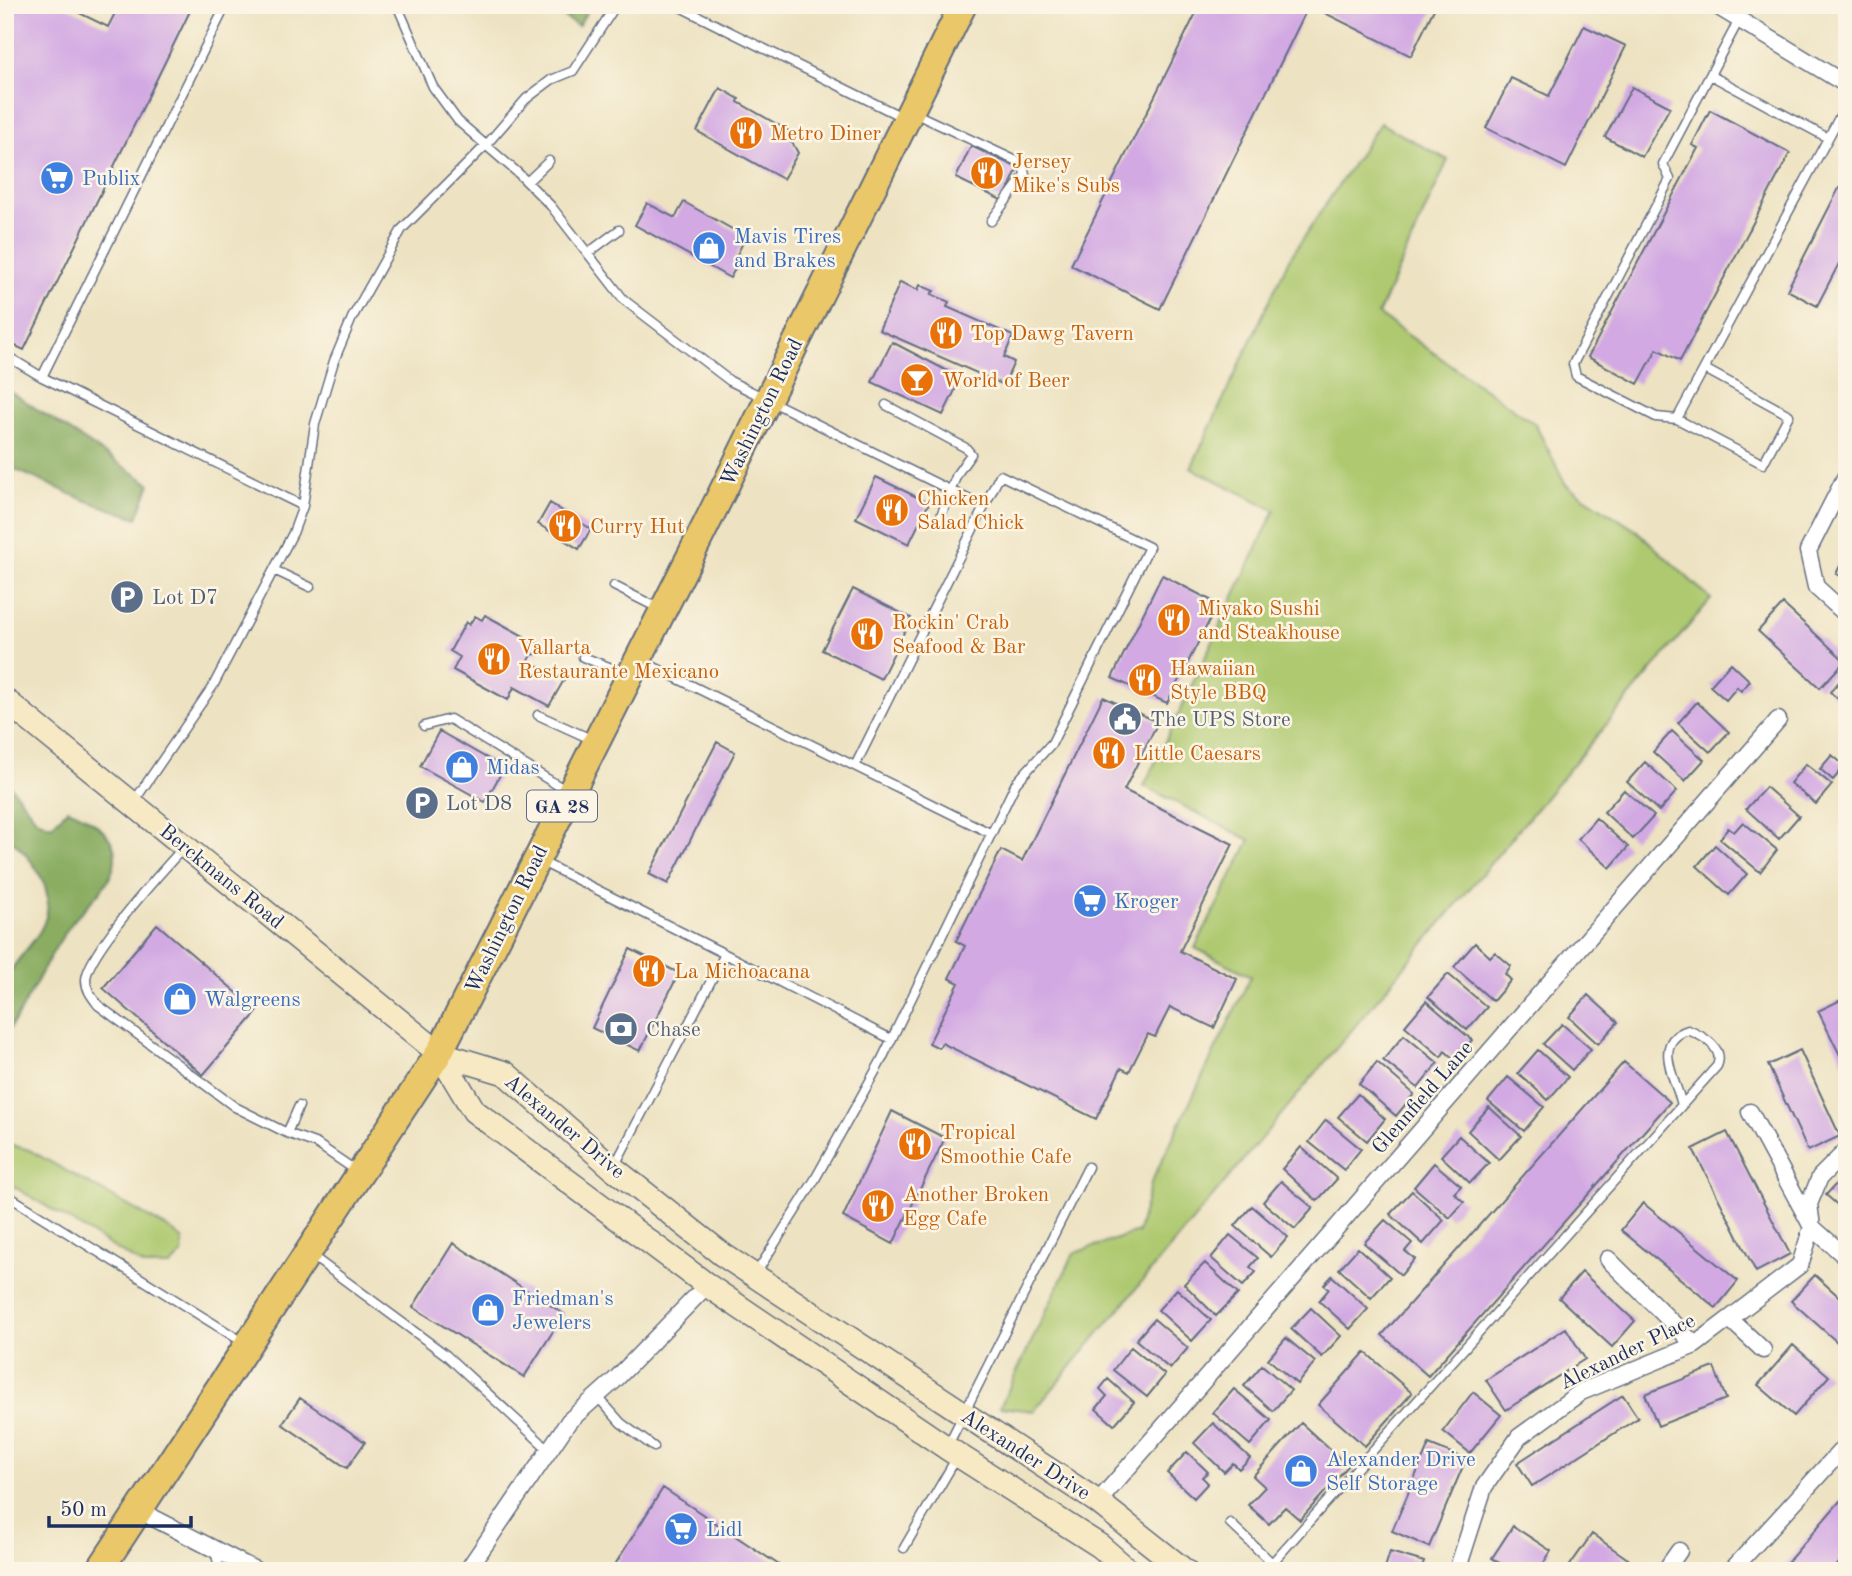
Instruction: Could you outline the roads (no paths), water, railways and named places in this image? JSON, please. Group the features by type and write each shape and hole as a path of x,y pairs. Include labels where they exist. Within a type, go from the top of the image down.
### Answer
{"main road":[{"name":"Washington Road","path":"108,1567 138,1510 439,1054 963,5"},
{"name":"Berckmans Road","path":"5,699 439,1054"},
{"name":"Alexander Drive","path":"439,1054 505,1073 613,1168 754,1276 1098,1502 1185,1571"},
{"name":"Alexander Drive","path":"439,1054 474,1111 707,1285 952,1451 1100,1546 1129,1571"}],"street":[{"path":"1715,5 1847,85"},
{"path":"1847,474 1808,551 1816,587 1847,615"},
{"name":"Glennfield Lane","path":"1098,1502 1777,720"},
{"path":"1750,1112 1812,1227 1847,1258"},
{"name":"Alexander Place","path":"1457,1571 1484,1487 1519,1437 1581,1392 1695,1345 1800,1265 1812,1227 1809,1204 1820,1177 1847,1150"},
{"path":"1608,1259 1695,1345"},
{"path":"467,1571 569,1421 707,1285"},
{"path":"1731,1320 1763,1350"},
{"path":"1731,1571 1847,1444"},
{"path":"138,1510 257,1571"},
{"path":"1665,1571 1679,1551"}],"lane":[{"path":"42,377 226,5"},
{"path":"397,5 433,87 458,121 527,182 624,300 730,381 984,507"},
{"path":"133,803 213,686 274,570 303,506 315,424 334,363 352,318 402,229 487,144 526,99 551,80 573,71 615,5"},
{"path":"676,5 909,115 1023,164 1025,175 991,221"},
{"path":"1705,369 1789,415 1763,464 1677,419 1656,417 1576,376 1573,364 1670,179 1664,164 1739,20"},
{"path":"1710,75 1828,138"},
{"path":"1677,419 1847,103"},
{"path":"527,182 549,161"},
{"path":"588,253 619,230"},
{"path":"5,355 42,377 303,506"},
{"path":"886,405 969,450 970,459 957,474 939,521"},
{"path":"754,1276 814,1181 891,1039 1016,783 1052,743 1149,547 1000,475 855,766"},
{"path":"274,570 310,587"},
{"path":"614,586 663,610"},
{"path":"583,657 634,667 855,766 990,833"},
{"path":"538,715 595,741"},
{"path":"424,726 450,719 569,793"},
{"path":"185,845 96,956 86,979 89,992 98,1004 235,1107 287,1133 317,1144 360,1174"},
{"path":"536,859 891,1039"},
{"path":"613,1168 725,954"},
{"path":"1263,1571 1272,1563 1717,1066 1720,1058 1717,1051 1701,1035 1688,1030 1677,1033 1668,1042 1667,1056 1682,1105"},
{"path":"287,1133 299,1106"},
{"path":"904,1548 952,1451 964,1413 1088,1167"},
{"path":"5,1194 247,1345"},
{"path":"308,1253 446,1355 548,1449"},
{"path":"597,1396 621,1423 654,1447"},
{"path":"1230,1523 1272,1563"},
{"path":"215,1551 220,1571"}],"place":[{"name":"Metro Diner","path":"746,133"},
{"name":"Jersey Mike's Subs","path":"987,173"},
{"name":"Publix","path":"57,178"},
{"name":"Mavis Tires and Brakes","path":"709,248"},
{"name":"Top Dawg Tavern","path":"946,333"},
{"name":"World of Beer","path":"917,380"},
{"name":"Chicken Salad Chick","path":"892,510"},
{"name":"Curry Hut","path":"565,526"},
{"name":"Lot D7","path":"127,597"},
{"name":"Miyako Sushi and Steakhouse","path":"1174,620"},
{"name":"Rockin' Crab Seafood & Bar","path":"867,634"},
{"name":"Vallarta Restaurante Mexicano","path":"494,659"},
{"name":"Hawaiian Style BBQ","path":"1145,680"},
{"name":"The UPS Store","path":"1125,719"},
{"name":"Little Caesars","path":"1109,753"},
{"name":"Midas","path":"462,767"},
{"name":"Lot D8","path":"422,803"},
{"name":"Kroger","path":"1090,901"},
{"name":"La Michoacana","path":"649,971"},
{"name":"Walgreens","path":"180,999"},
{"name":"Chase","path":"621,1029"},
{"name":"Tropical Smoothie Cafe","path":"915,1144"},
{"name":"Another Broken Egg Cafe","path":"878,1206"},
{"name":"Friedman's Jewelers","path":"488,1310"},
{"name":"Alexander Drive Self Storage","path":"1301,1471"},
{"name":"Lidl","path":"681,1529"}]}
